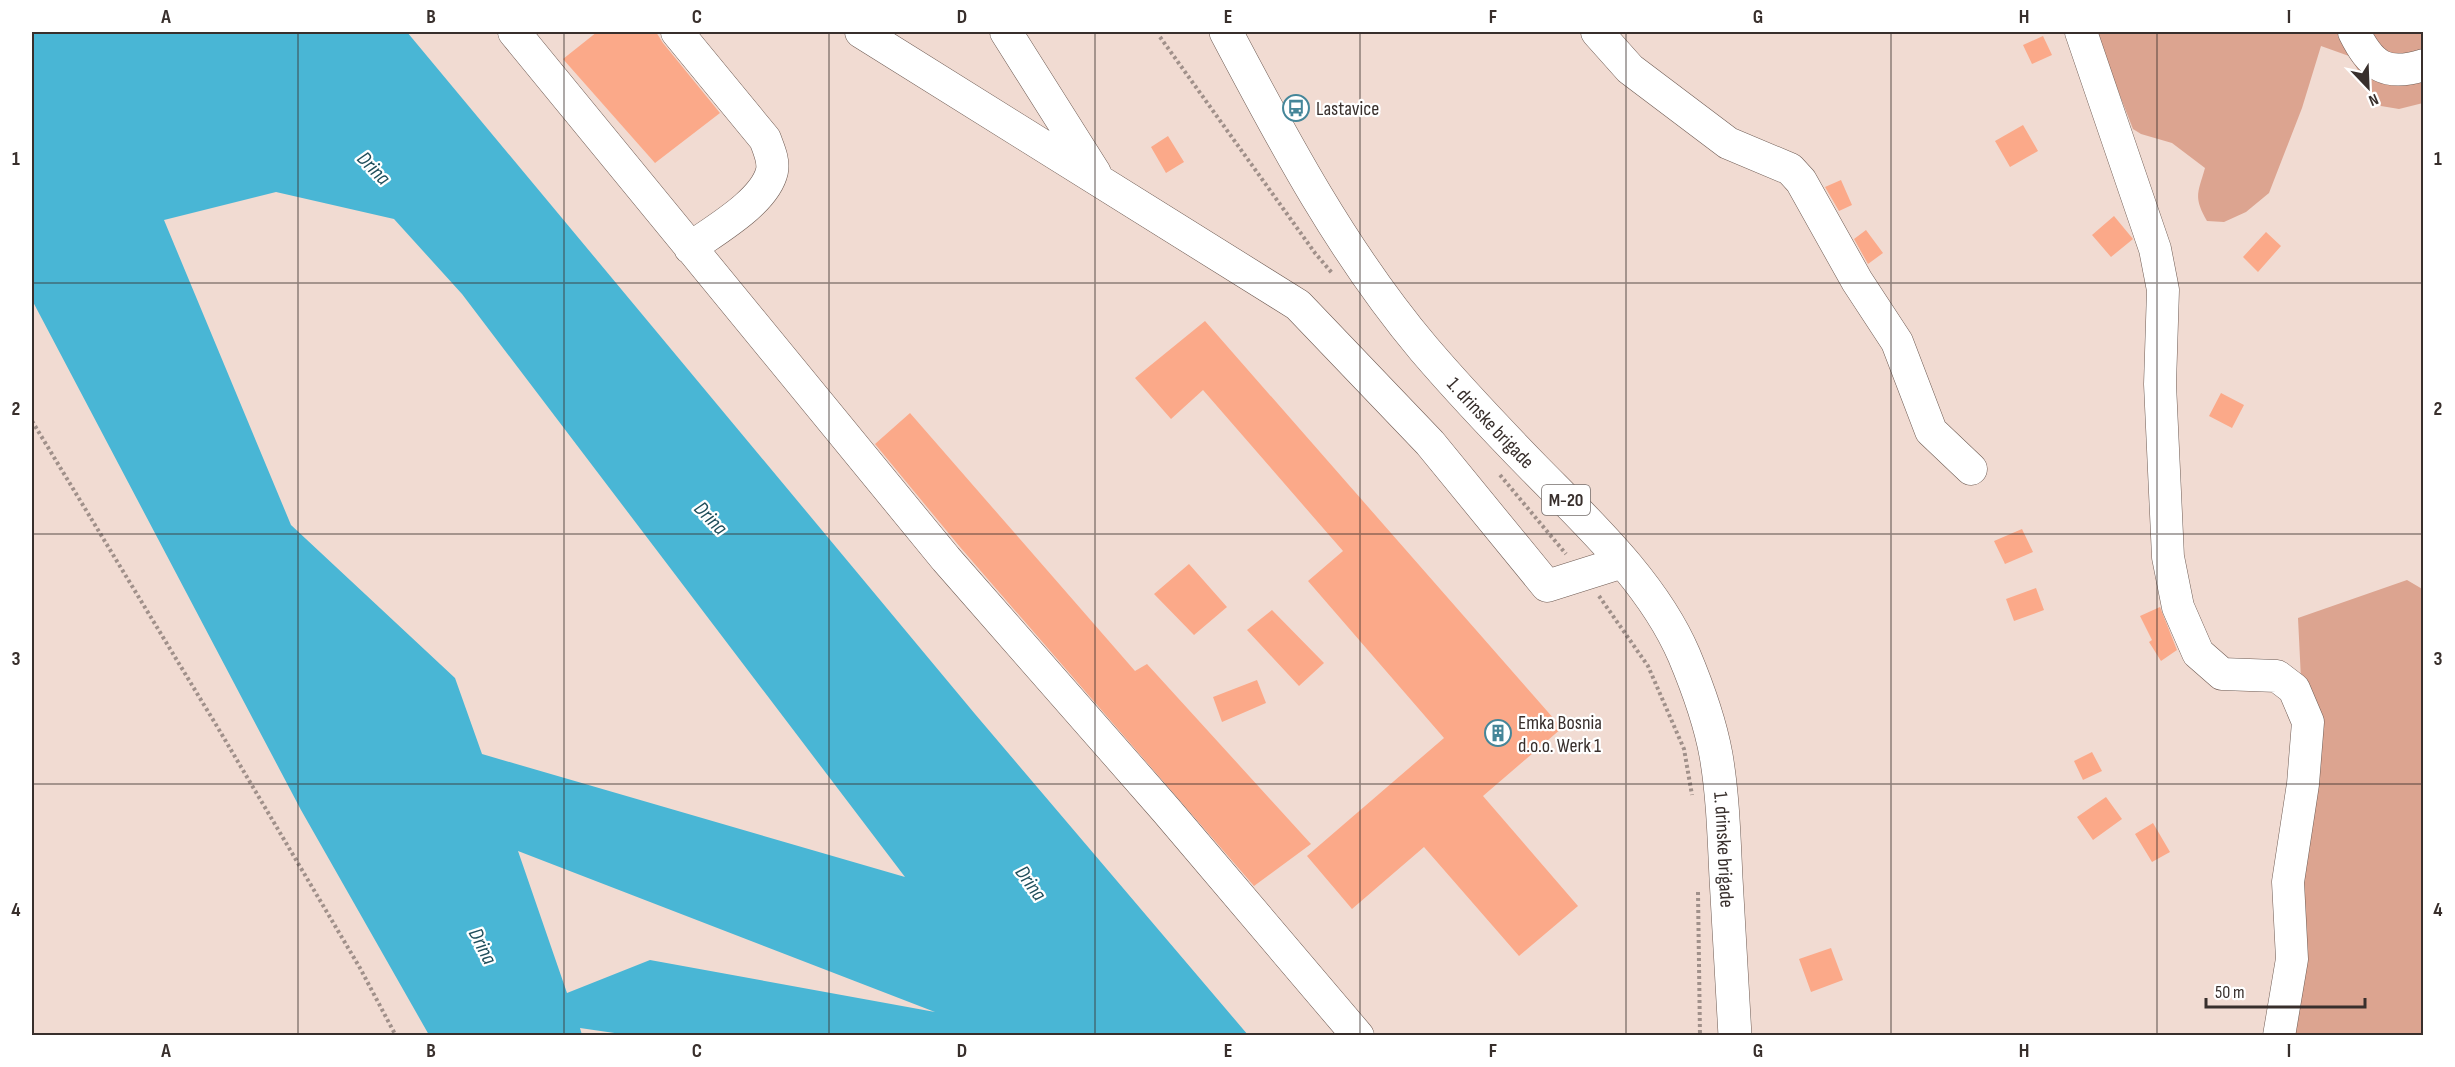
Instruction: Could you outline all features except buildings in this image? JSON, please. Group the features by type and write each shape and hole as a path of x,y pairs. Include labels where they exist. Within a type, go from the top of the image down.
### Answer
{"main road":[{"name":"1. drinske brigade","path":"1226,32 1278,132 1331,221 1380,291 1423,347 1514,448 1599,533 1660,614 1683,653 1702,704 1715,753 1722,805 1736,1035"}],"street":[{"path":"517,32 690,248 946,559 1166,810 1358,1035"},
{"path":"677,32 765,140 772,155 772,169 768,181 757,198 690,248"},
{"path":"861,32 1298,305 1430,443 1547,586 1623,562"},
{"path":"1006,32 1099,180"},
{"path":"1597,32 1630,69 1719,136 1790,169 1801,181 1857,281 1897,342 1931,430 1971,469"},
{"path":"2081,32 2155,249 2163,290 2160,384 2168,557 2178,607 2198,653 2222,674 2277,676 2294,689 2308,722 2303,784 2288,882 2292,959 2279,1035"},
{"path":"2354,32 2372,60 2383,68 2406,71 2424,65"}],"path":[{"path":"32,422 277,828 360,968 396,1035"}],"shaded area":[{"path":"2095,32 2423,32 2423,103 2399,109 2381,106 2349,56 2321,46 2302,108 2269,193 2246,212 2224,222 2207,221 2198,200 2205,168 2172,143 2141,134 2133,129"},
{"path":"2407,580 2424,590 2423,1035 2293,1036 2301,679 2298,618"}],"water":[{"name":"Drina","path":"32,32 407,32 975,714 1248,1035 635,1036 580,1028 582,1035 429,1035 301,810 32,300","holes":["276,192 394,219 462,294 905,877 482,754 455,678 291,525 164,220","518,851 935,1012 650,960 567,993"]}],"place":[{"name":"Lastavice","path":"1296,108"},
{"name":"Emka Bosnia d.o.o. Werk 1","path":"1498,733"}]}
